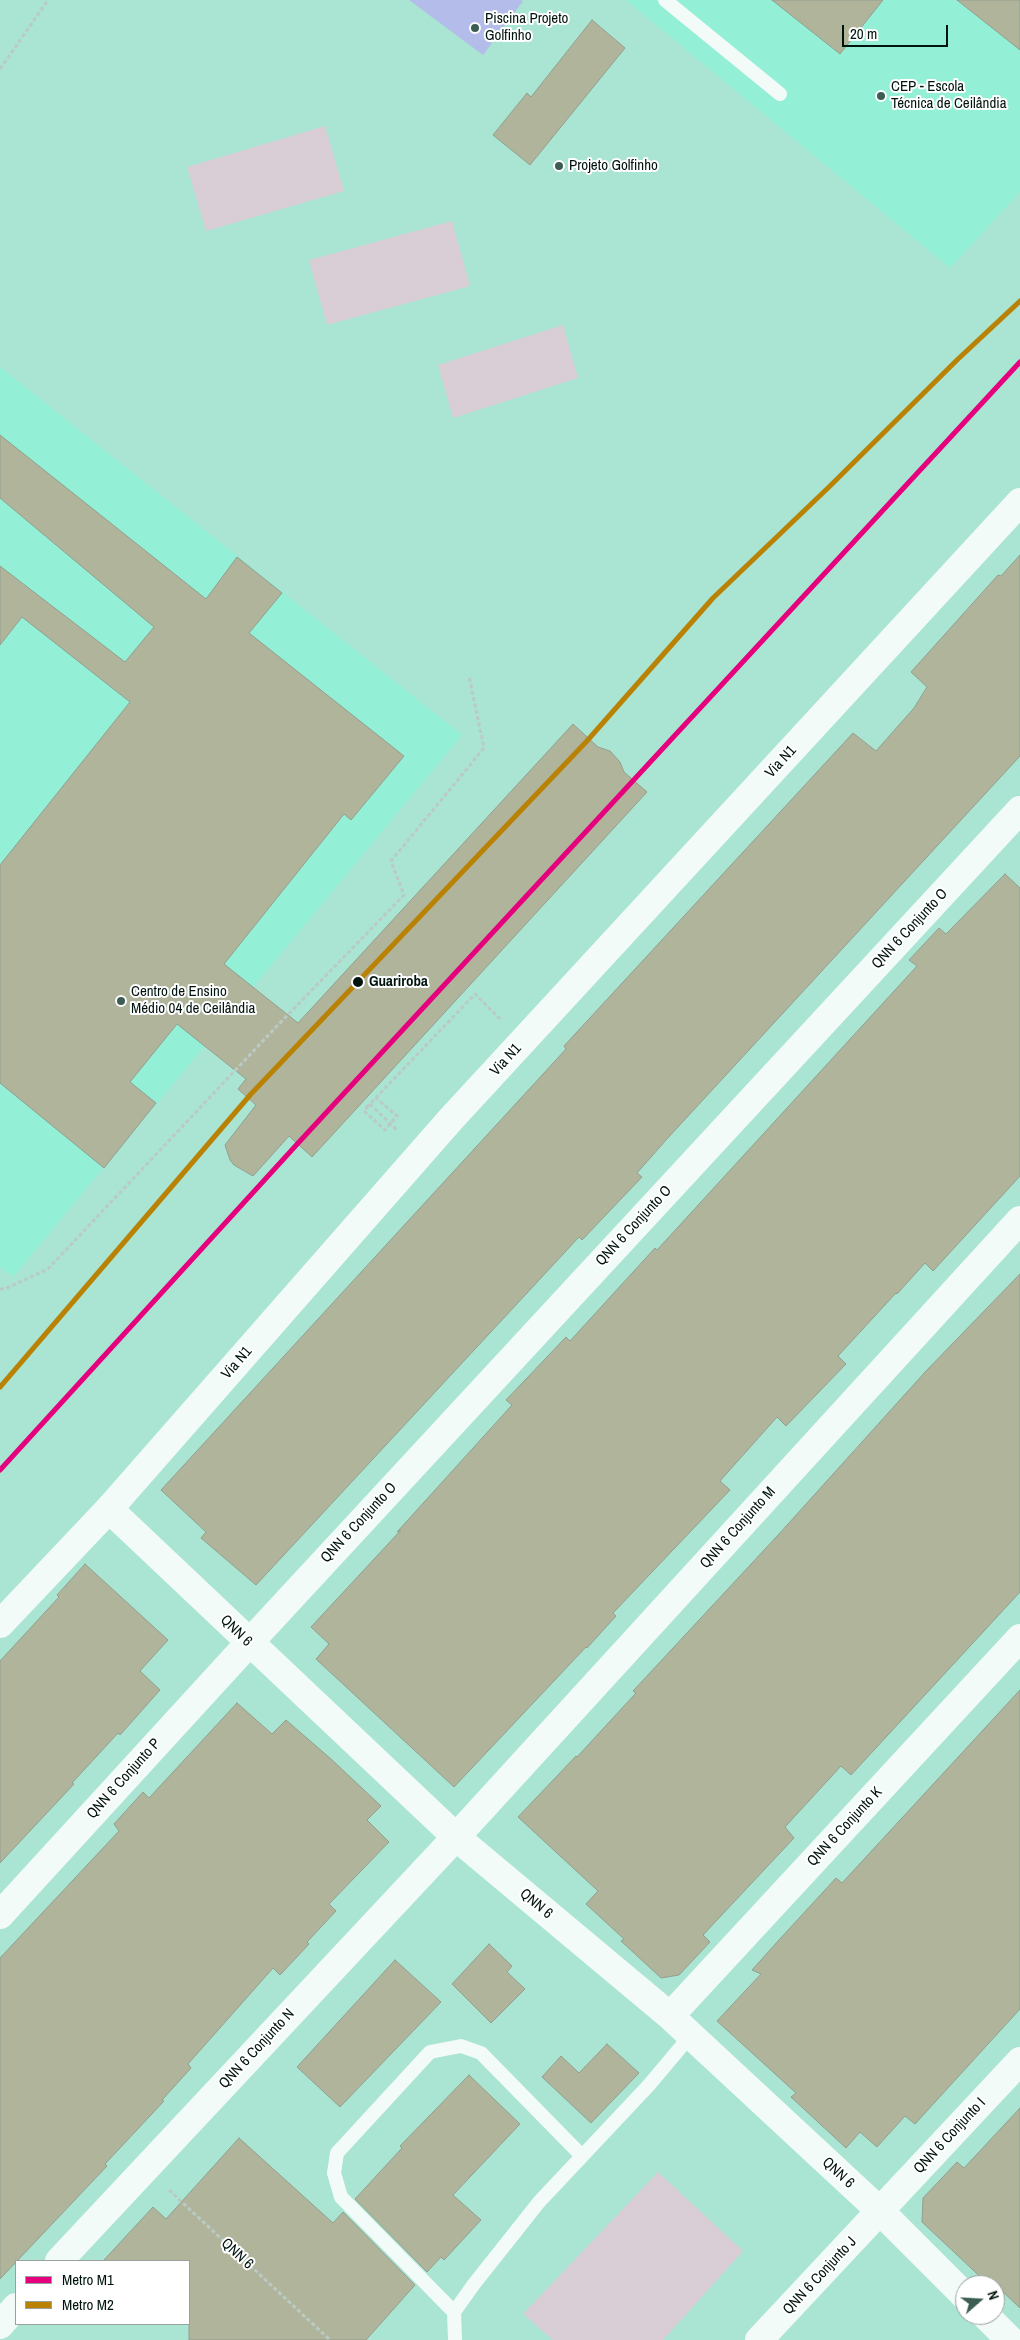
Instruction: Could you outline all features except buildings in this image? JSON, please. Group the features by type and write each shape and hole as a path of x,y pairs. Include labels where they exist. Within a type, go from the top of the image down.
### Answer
{"street":[{"name":"Via N1","path":"0,1624 109,1509 451,1119 1020,502"},
{"name":"QNN 6 Conjunto O","path":"249,1642 1020,810"},
{"name":"QNN 6 Conjunto M","path":"456,1837 1020,1220"},
{"name":"QNN 6","path":"109,1509 456,1837 670,2016 880,2212 955,2286"},
{"name":"QNN 6 Conjunto K","path":"670,2016 1020,1638"},
{"name":"QNN 6 Conjunto P","path":"0,1915 249,1642"},
{"name":"QNN 6 Conjunto N","path":"60,2260 456,1837"},
{"name":"QNN 6 Conjunto I","path":"880,2212 1020,2061"},
{"name":"QNN 6 Conjunto J","path":"759,2340 880,2212"},
{"path":"0,2325 15,2308"},
{"path":"995,2325 1010,2340"}],"lane":[{"path":"665,0 780,94"},
{"path":"455,2340 454,2312 539,2202 649,2085 691,2035"},
{"path":"454,2312 341,2197 334,2172 337,2153 430,2052 460,2046 481,2053 582,2156"}],"path":[{"path":"0,69 48,0"},
{"path":"0,1289 5,1289 48,1269 404,895 392,862 484,748 469,676"},
{"path":"376,1098 397,1116 385,1130 364,1111 368,1105 475,994 523,1041"},
{"path":"368,1105 390,1124"},
{"name":"QNN 6","path":"145,2168 330,2340"}],"shaded area":[{"name":"CEP - Escola Técnica de Ceilândia","path":"626,0 1020,0 1020,192 950,268"},
{"path":"325,126 344,191 206,231 187,167"},
{"path":"452,221 470,286 327,325 309,260"},
{"path":"563,325 578,378 453,418 438,365"},
{"name":"Centro de Ensino Médio 04 de Ceilândia","path":"0,367 462,735 13,1277 0,1267"},
{"path":"658,2172 743,2251 663,2340 553,2340 523,2314"}],"water":[{"name":"Piscina Projeto Golfinho","path":"409,0 521,0 523,1 483,55"}],"metro line":[{"name":"M2","path":"0,1387 251,1094 586,742 713,598 1020,301"},
{"name":"M1","path":"0,1470 300,1141 1020,362"}],"place":[{"name":"Piscina Projeto Golfinho","path":"475,28"},
{"name":"CEP - Escola Técnica de Ceilândia","path":"881,96"},
{"name":"Projeto Golfinho","path":"559,166"},
{"name":"Guariroba","path":"358,982"},
{"name":"Centro de Ensino Médio 04 de Ceilândia","path":"121,1001"}]}
